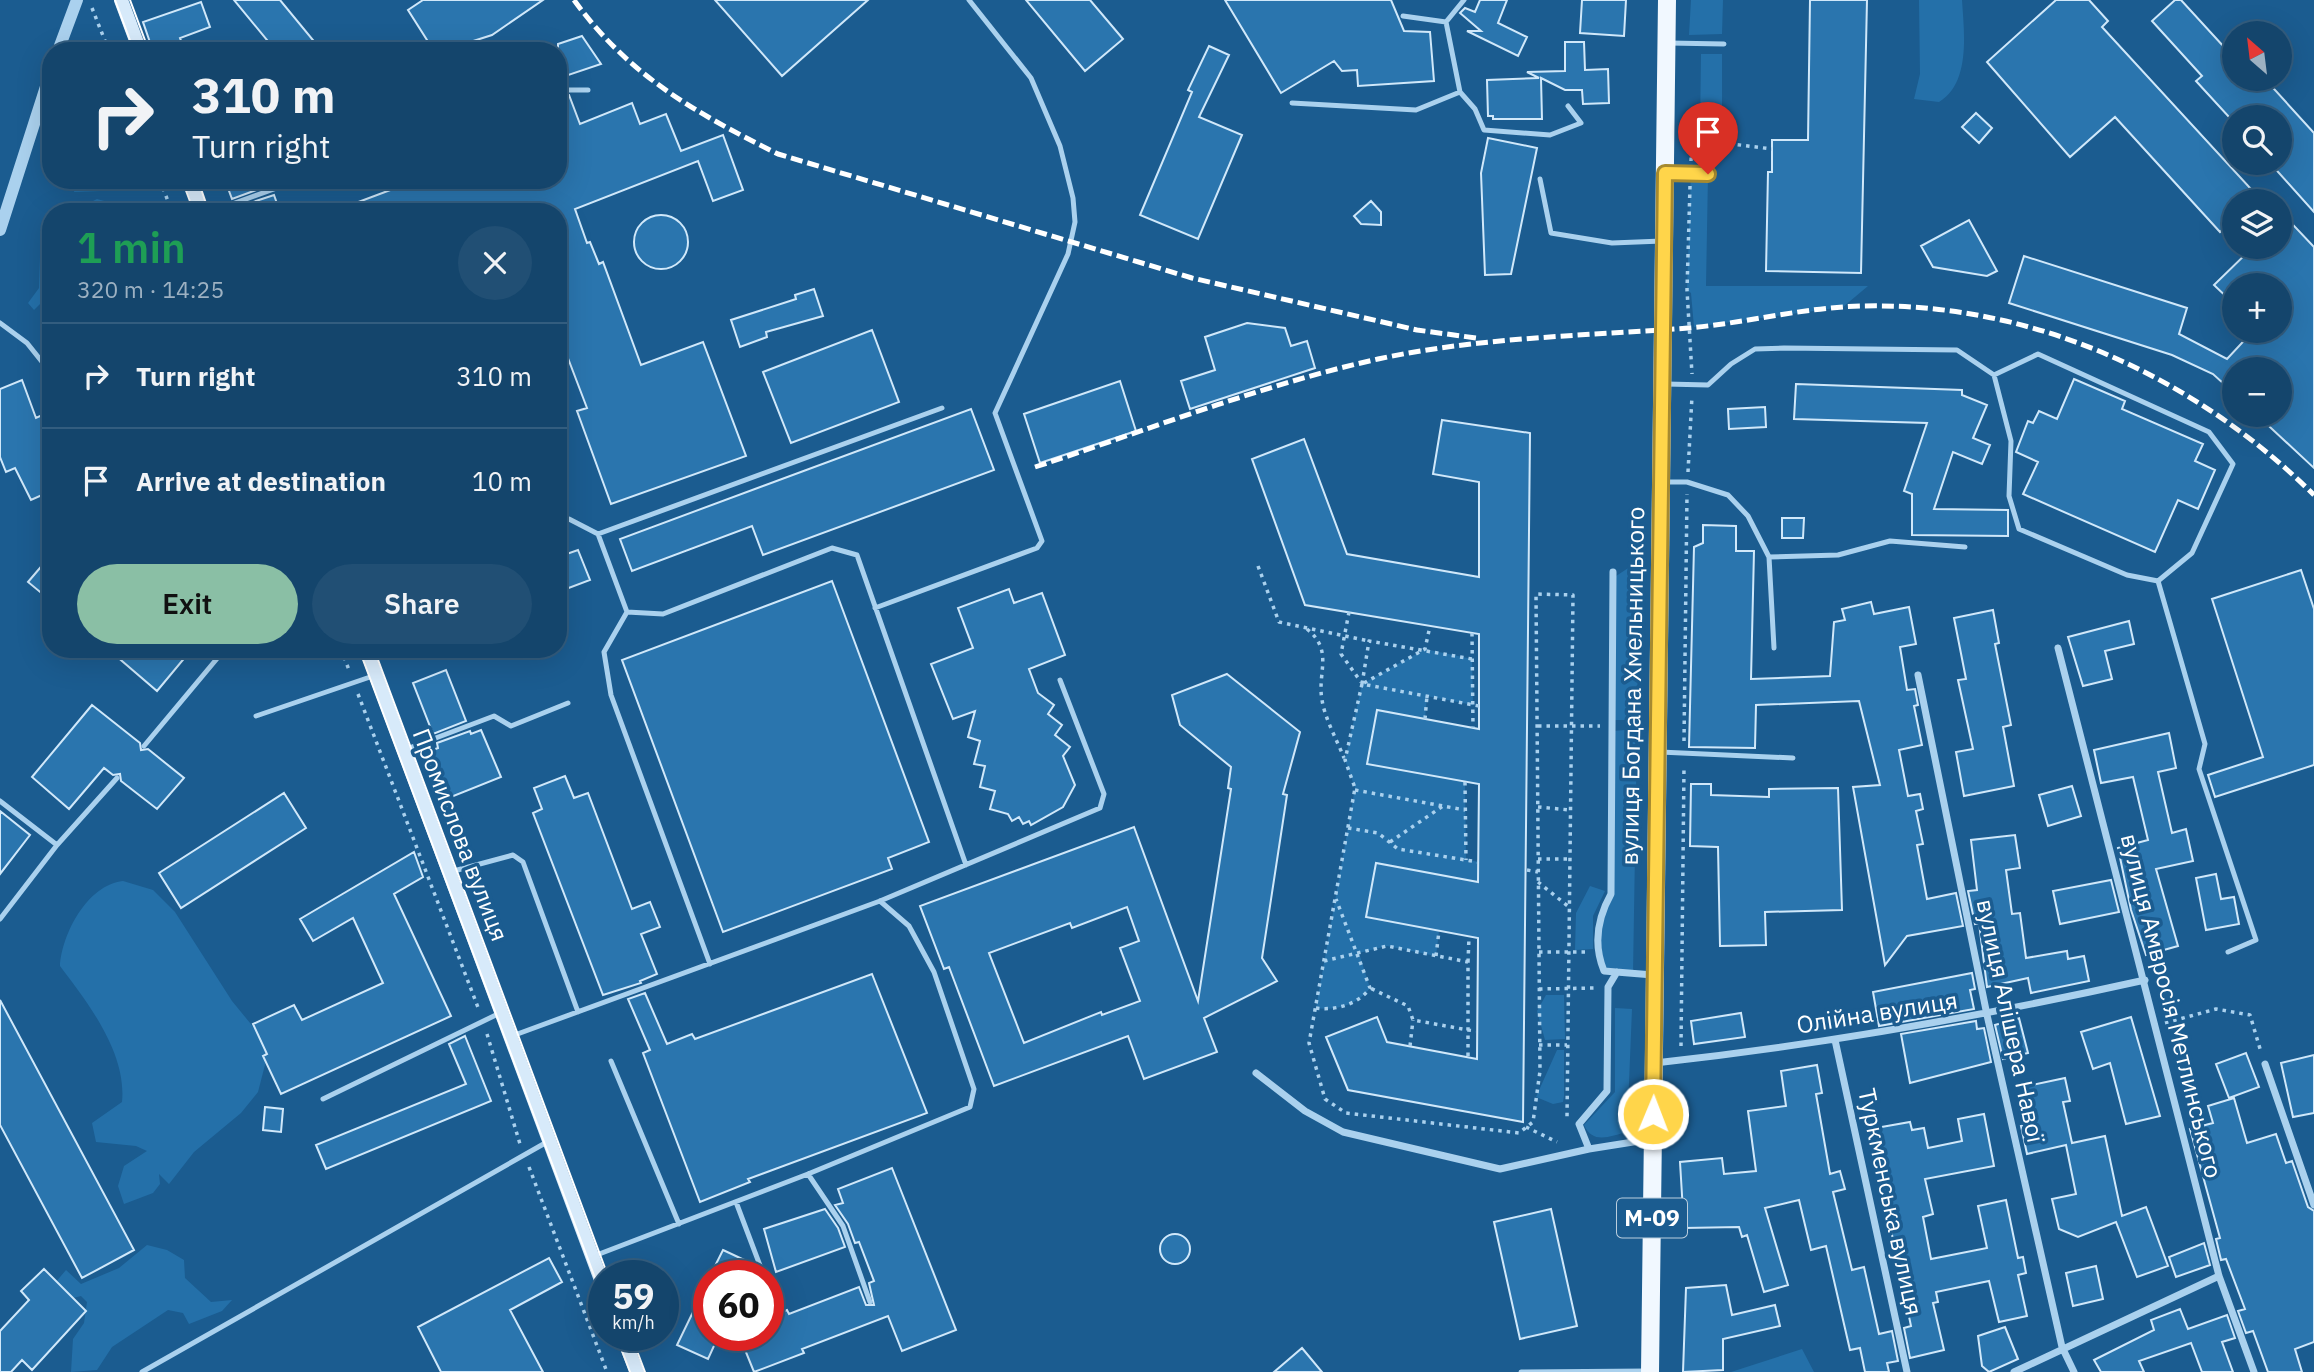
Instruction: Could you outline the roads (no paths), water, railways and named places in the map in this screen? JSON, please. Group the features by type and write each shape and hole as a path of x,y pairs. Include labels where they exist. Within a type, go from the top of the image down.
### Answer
{"main road":[{"path":"121,0 137,42"},
{"name":"вулиця Богдана Хмельницького","path":"1650,1371 1667,0"},
{"name":"Промислова вулиця","path":"369,658 503,1011 593,1260"},
{"path":"628,1351 637,1372"}],"street":[{"path":"61,42 77,0"},
{"path":"1,224 42,99"},
{"path":"1613,572 1611,894 1598,916 1598,952 1604,971 1654,975"},
{"name":"вулиця Амвросія Метлинського","path":"2058,648 2219,1276 2254,1372"},
{"name":"вулиця Алішера Навої","path":"1918,675 1987,1015 2062,1348 2074,1372"},
{"path":"1590,1149 1579,1124 1607,1091 1608,987 1617,972"},
{"name":"Олійна вулиця","path":"1654,1063 1835,1040 1987,1015 2145,980"},
{"name":"Туркменська вулиця","path":"1835,1040 1907,1372"},
{"path":"2265,1064 2314,1205"},
{"path":"1256,1073 1305,1111 1343,1132 1500,1169 1630,1140 1653,1139"},
{"path":"2014,1372 2219,1276"}],"lane":[{"path":"874,608 1037,548 1042,541 995,413 1068,254 1075,222 1073,198 1060,146 1031,78 969,0"},
{"path":"1446,22 1464,0"},
{"path":"1403,16 1446,22"},
{"path":"1446,22 1460,92 1475,108 1484,130 1550,135 1581,123 1568,106"},
{"path":"1666,44 1724,44"},
{"path":"567,90 588,90"},
{"path":"1292,103 1416,110 1460,92"},
{"path":"1665,173 1708,174"},
{"path":"1540,179 1551,233 1612,243 1665,241"},
{"path":"235,203 274,189"},
{"path":"0,323 27,343 42,362"},
{"path":"1663,384 1708,385 1731,364 1755,349 1957,350 1994,375 2011,441 2009,496 2019,529 2127,575 2158,581"},
{"path":"1994,375 2038,354 2209,432 2233,464 2192,553 2158,581"},
{"path":"598,534 942,408"},
{"path":"1661,481 1687,482 1728,495 1748,516 1769,557 1774,648"},
{"path":"567,520 598,534 627,612"},
{"path":"1769,557 1839,555 1890,541 1965,547"},
{"path":"627,612 663,614 832,548 856,555 966,865"},
{"path":"2158,581 2205,744 2199,769 2256,940 2228,952"},
{"path":"627,612 604,652 611,695 710,964"},
{"path":"144,746 217,658"},
{"path":"256,716 376,675"},
{"path":"512,1036 880,901 1102,805 1104,794 1060,680"},
{"path":"404,750 494,716 511,726 568,703"},
{"path":"1657,752 1684,756 1793,758"},
{"path":"0,919 57,845 117,778"},
{"path":"0,801 57,845"},
{"path":"450,872 513,855 523,862 578,1012"},
{"path":"592,1257 965,1112 973,1101 974,1089 934,972 909,926 880,901"},
{"path":"323,1099 503,1011"},
{"path":"611,1061 679,1224"},
{"path":"142,1372 550,1141"},
{"path":"808,1174 843,1226 870,1302"},
{"path":"736,1202 758,1260"},
{"path":"1521,1372 1650,1371"}],"tram line":[{"path":"115,0 131,42"},
{"path":"130,0 146,42"},
{"path":"185,189 191,203"},
{"path":"201,189 206,203"},
{"path":"362,658 588,1260"},
{"path":"377,658 602,1260"},
{"path":"622,1351 630,1372"},
{"path":"637,1351 645,1372"}],"railway":[{"path":"574,0 618,50 666,90 719,123 778,154 1192,278 1417,330 1476,338"},
{"path":"1035,467 1248,395 1378,359 1455,346 1688,328 1819,309 1863,306 1926,308 1988,317 2049,333 2108,355 2164,382 2217,415 2267,453 2314,495"}]}
